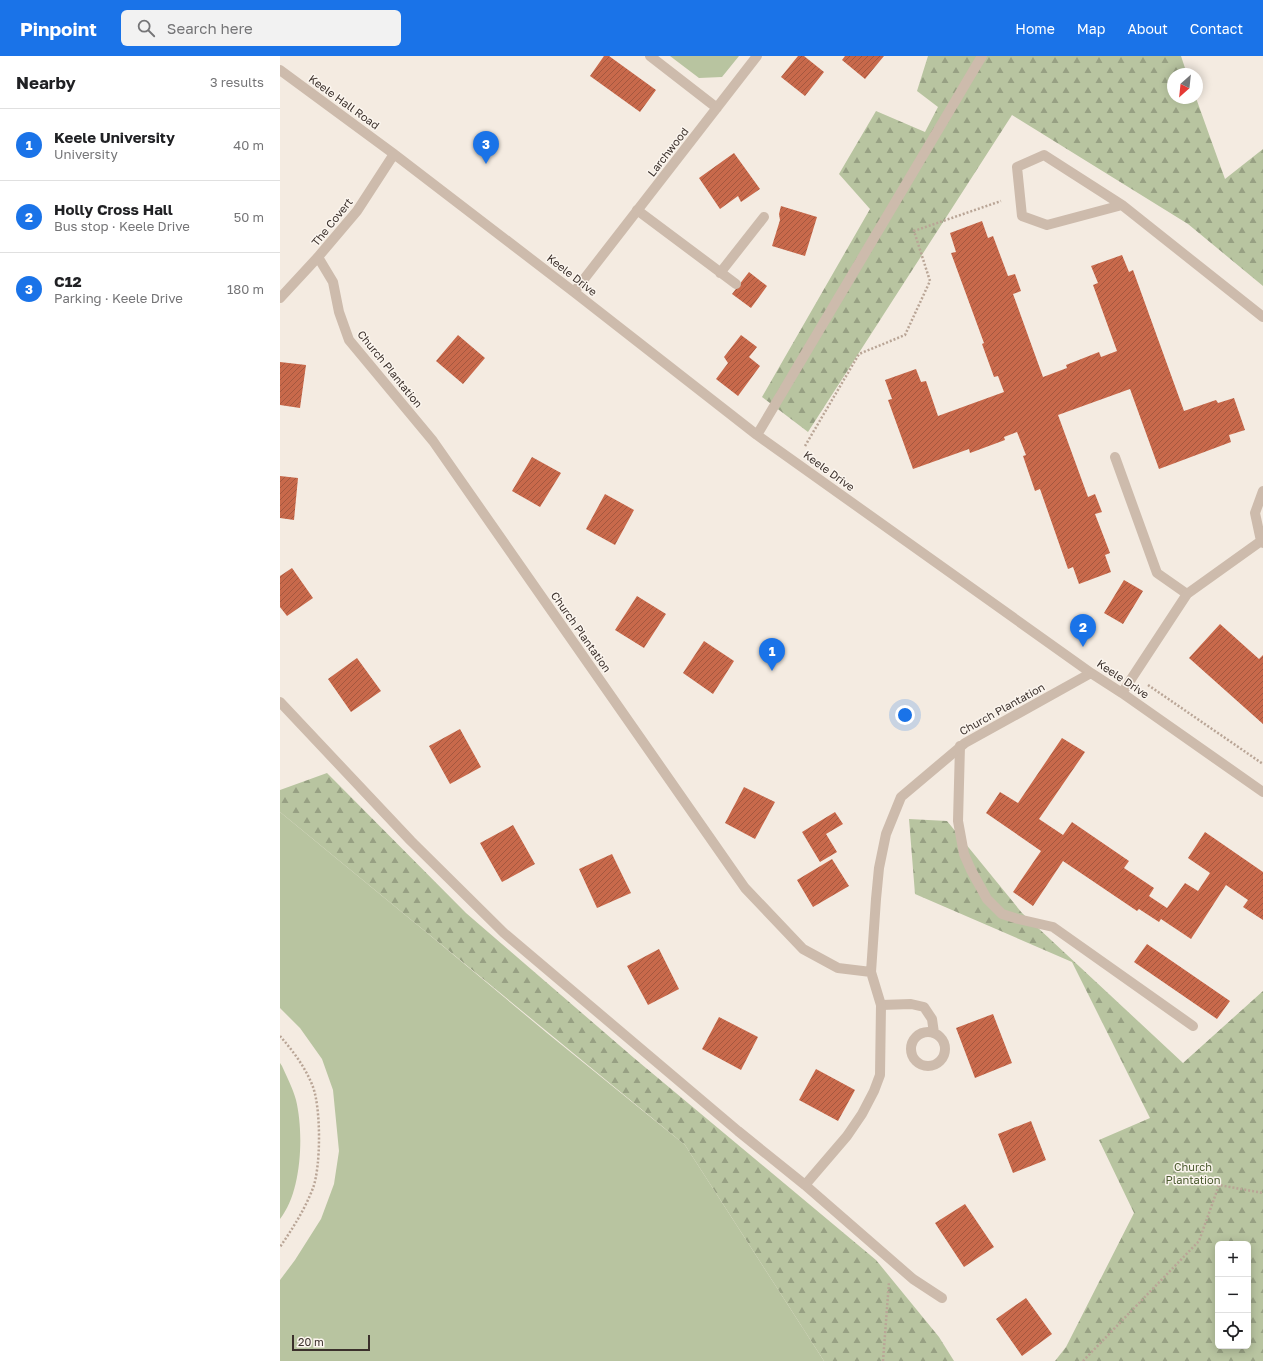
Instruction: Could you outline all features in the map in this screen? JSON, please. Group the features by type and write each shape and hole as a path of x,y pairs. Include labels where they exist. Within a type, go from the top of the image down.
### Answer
{"street":[{"path":"650,56 717,108"},
{"name":"Larchwood","path":"574,292 757,56"},
{"path":"757,435 982,56"},
{"name":"Keele Hall Road","path":"280,70 394,154"},
{"name":"Keele Drive","path":"394,154 757,435 1091,673 1263,792"},
{"name":"The Covert","path":"280,298 318,257 357,211 394,154"},
{"path":"1122,205 1047,225 1022,216 1017,167 1044,156 1122,205 1263,318"},
{"path":"637,210 736,284"},
{"path":"720,272 764,217"},
{"name":"Church Plantation","path":"318,257 333,282 339,312 349,340 433,441 745,888 803,949 838,968 871,972"},
{"path":"1115,457 1158,573 1187,594"},
{"path":"1122,693 1187,594 1262,542 1256,513 1263,491"},
{"name":"Church Plantation","path":"805,1186 847,1136 862,1114 874,1091 880,1075 881,1005 871,972 879,868 886,834 901,797 960,746 1091,673"},
{"path":"280,702 411,841 504,933 805,1186 913,1279 942,1298"},
{"path":"960,746 958,821 964,854 987,899 1002,914 1053,927 1193,1026"},
{"path":"881,1005 911,1004 924,1007 932,1019 934,1033"}],"path":[{"path":"796,462 859,354 905,335 930,281 914,230 1020,195"},
{"path":"1134,676 1263,764"},
{"path":"280,1036 295,1054 313,1088 319,1119 319,1153 313,1186 295,1225 280,1247"},
{"path":"1083,1361 1199,1241 1219,1185 1263,1193"},
{"path":"882,1361 891,1259"}],"green space":[{"path":"670,56 739,56 722,77 699,78"},
{"path":"928,56 1181,56 1185,68 1167,68 1167,104 1198,104 1225,179 1263,149 1263,286 1188,224 1012,115 808,432 762,397 870,209 839,174 876,111 925,132 938,107 917,91"},
{"path":"327,773 466,913 634,1058 876,1260 939,1337 954,1361 824,1361 685,1145 280,812 280,790"},
{"path":"280,812 685,1145 824,1361 280,1361 280,1280 295,1260 321,1219 334,1184 339,1151 333,1090 322,1059 300,1028 280,1008"},
{"name":"Church Plantation","path":"909,819 947,821 1022,913 1183,1063 1263,991 1263,1361 1055,1361 1066,1347 1134,1213 1099,1140 1150,1118 1072,962 915,894"},
{"path":"280,1063 290,1083 296,1100 299,1113 300,1145 297,1178 293,1194 280,1219"}],"building":[{"path":"604,56 609,56 656,90 640,112 590,76"},
{"path":"798,56 804,56 824,72 805,96 781,77"},
{"path":"845,56 884,56 865,79 842,60"},
{"path":"734,153 760,189 741,202 738,196 720,209 699,178"},
{"path":"781,206 817,217 805,256 772,246 780,220 779,214"},
{"path":"982,221 988,238 993,236 1008,276 1015,274 1021,291 1013,294 1043,377 1067,368 1066,365 1099,352 1101,357 1117,351 1093,285 1098,283 1091,266 1122,255 1129,272 1133,270 1184,411 1216,400 1218,403 1234,398 1245,430 1229,435 1231,442 1159,469 1130,389 1058,415 1088,497 1095,494 1102,512 1095,514 1110,553 1105,555 1111,572 1079,584 1073,567 1068,569 1040,489 1035,491 1023,456 1026,455 1017,432 1004,437 1005,440 970,453 969,449 913,469 888,400 892,399 885,380 916,369 921,382 926,381 938,416 1004,392 998,376 994,377 982,344 984,343 951,253 956,252 950,233"},
{"path":"749,272 767,286 751,308 732,294"},
{"path":"458,335 485,358 463,384 436,361"},
{"path":"741,335 757,347 749,357 760,366 738,396 716,379 728,363 724,357"},
{"path":"280,362 306,365 300,408 280,405"},
{"path":"532,457 561,473 540,507 512,491"},
{"path":"280,476 298,478 294,520 280,518"},
{"path":"605,494 634,510 615,545 586,529"},
{"path":"292,568 313,598 287,616 280,607 280,576"},
{"path":"1124,580 1143,591 1123,624 1104,613"},
{"path":"637,596 666,614 644,648 615,630"},
{"path":"1220,624 1259,659 1263,655 1263,724 1189,658"},
{"path":"704,641 734,661 713,694 683,673"},
{"path":"357,658 381,691 351,712 328,679"},
{"path":"460,729 481,767 450,784 429,746"},
{"path":"1062,738 1085,752 1039,819 1063,835 1072,822 1129,861 1124,868 1154,888 1149,896 1167,908 1185,883 1198,891 1210,873 1188,858 1205,832 1263,872 1263,920 1243,907 1248,900 1226,885 1191,939 1161,919 1159,922 1139,909 1137,911 1063,861 1033,906 1013,892 1041,851 986,813 1000,792 1018,803"},
{"path":"744,787 775,802 755,839 725,823"},
{"path":"835,812 843,824 826,834 837,852 820,862 802,832"},
{"path":"513,825 535,864 502,882 480,843"},
{"path":"612,854 631,893 597,908 579,869"},
{"path":"832,859 849,886 813,907 797,880"},
{"path":"1147,944 1230,1001 1217,1019 1134,962"},
{"path":"659,949 679,989 648,1005 627,966"},
{"path":"993,1014 1012,1063 975,1078 956,1028"},
{"path":"719,1017 758,1037 741,1070 702,1049"},
{"path":"816,1069 855,1090 838,1121 799,1100"},
{"path":"1031,1121 1046,1160 1013,1173 998,1134"},
{"path":"965,1204 994,1247 964,1267 935,1223"},
{"path":"1026,1298 1052,1334 1022,1356 996,1319"}],"place":[{"name":"C12","path":"486,164"},
{"name":"Holly Cross Hall","path":"1083,647"},
{"name":"Keele University","path":"772,671"}]}
